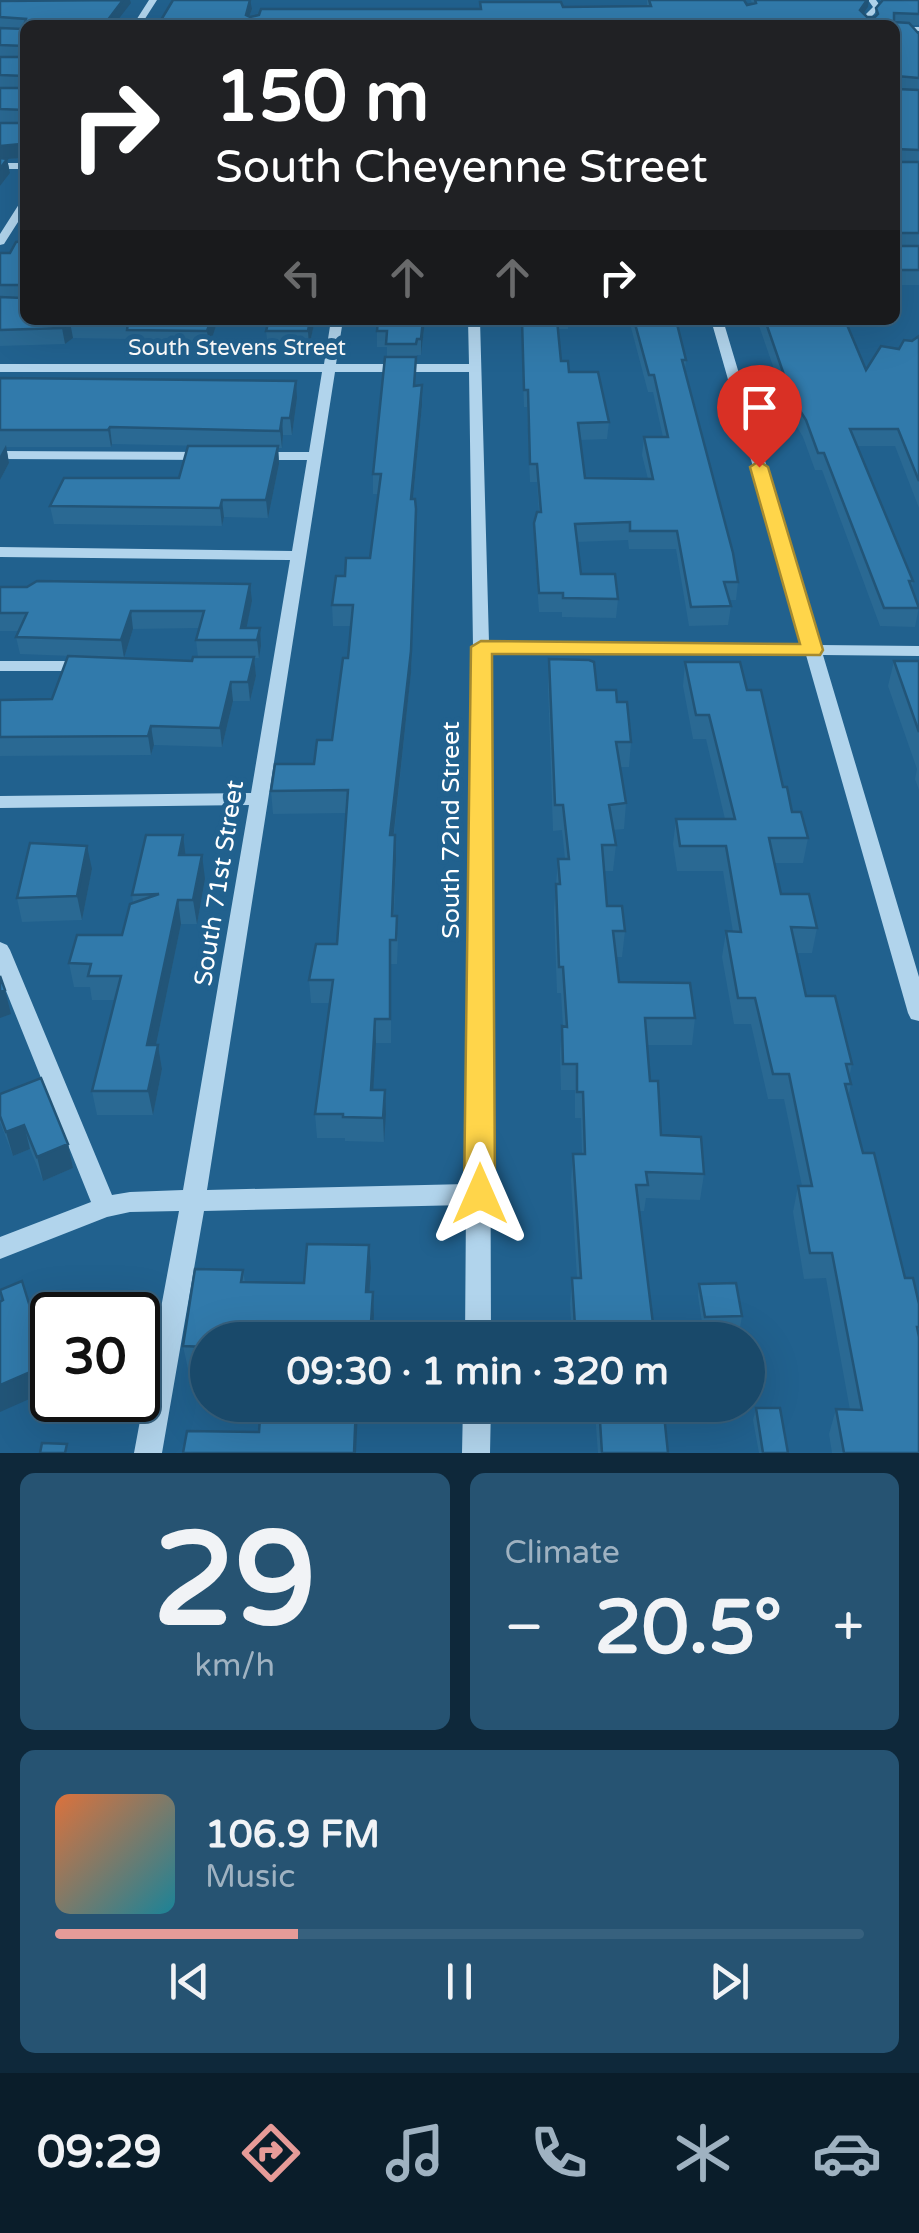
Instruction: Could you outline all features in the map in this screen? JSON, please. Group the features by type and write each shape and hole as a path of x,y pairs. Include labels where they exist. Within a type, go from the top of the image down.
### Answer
{"street":[{"path":"865,20 877,7 872,0"},
{"path":"0,242 20,209"},
{"name":"South 71st Street","path":"148,1453 194,1198 257,799 269,667 298,556 336,325"},
{"name":"South 72nd Street","path":"474,325 481,647 478,1322"},
{"path":"717,325 919,1012"},
{"name":"South Stevens Street","path":"0,368 474,368"},
{"path":"0,455 216,456"},
{"path":"236,456 314,456"},
{"path":"0,552 298,556"},
{"path":"481,647 919,651"},
{"path":"0,666 100,666"},
{"path":"0,802 257,799"},
{"path":"0,950 105,1207"},
{"path":"0,1248 105,1207 194,1198 480,1194"},
{"path":"476,1453 477,1422"}],"building":[{"path":"123,0 108,20 0,17 0,1"},
{"path":"173,0 250,0 246,15 250,17 259,15 261,9 481,9 480,2 561,2 563,7 651,6 649,0 744,0 747,5 756,3 755,0 867,0 860,10 867,17 875,17 883,0 919,0 919,14 894,13 894,20 161,20"},
{"path":"900,22 909,23 919,34 919,78 900,76"},
{"path":"0,28 20,29 20,46 0,45"},
{"path":"0,57 20,57 20,76 0,75"},
{"path":"0,88 20,88 20,110 0,109"},
{"path":"900,89 919,90 919,150 900,149"},
{"path":"0,123 20,123 20,144 0,146"},
{"path":"900,162 919,162 919,233 900,233"},
{"path":"20,242 20,285 0,285 0,253 10,253"},
{"path":"900,246 919,246 919,270 900,270"},
{"path":"0,297 20,298 20,325 66,325 0,330"},
{"path":"128,325 209,325 207,331 127,330"},
{"path":"268,325 309,325 308,331 266,331"},
{"path":"378,325 422,325 421,339 416,344 386,344 387,331 377,331"},
{"path":"522,325 557,325 561,361 568,361 569,372 598,372 609,422 578,423 585,478 653,479 644,437 668,437 654,375 649,375 635,325 677,325 686,360 682,360 733,553 738,582 724,582 731,606 691,607 677,531 630,531 630,522 575,524 581,574 615,574 618,599 563,598 563,593 539,593 534,523 537,512 541,512 537,464 530,464 528,390 524,390"},
{"path":"767,325 847,325 866,370 881,346 899,349 904,340 912,341 919,336 919,481 898,429 850,429 913,581 909,581 919,608 884,608 824,453 818,453 806,420 792,398"},
{"path":"385,357 416,357 414,386 422,385 411,499 415,499 416,509 411,651 390,835 395,835 392,916 397,916 396,940 390,940 390,1019 375,1019 371,1090 385,1090 383,1118 343,1117 315,1114 333,980 309,980 316,944 337,944 348,790 271,791 275,764 314,764 317,740 332,740 343,658 348,658 353,605 332,605 336,576 345,576 346,558 370,558 381,474 373,474"},
{"path":"0,378 296,381 290,418 282,418 280,431 110,427 0,430"},
{"path":"188,446 278,446 266,500 222,500 220,508 50,506 64,478 179,478"},
{"path":"37,581 250,584 241,628 260,628 257,640 196,640 204,611 131,611 121,640 16,637 27,613 0,613 0,587 27,587"},
{"path":"68,656 192,661 193,657 254,657 248,682 231,682 220,728 151,726 148,736 0,737 0,700 52,699"},
{"path":"549,659 589,660 594,662 597,690 616,690 617,702 627,702 631,742 616,742 626,803 609,805 616,845 602,845 607,906 622,906 625,931 613,931 619,982 690,983 695,1018 645,1018 650,1081 658,1081 661,1135 701,1137 704,1174 646,1172 648,1185 636,1185 653,1322 575,1322 572,1278 581,1278 573,1154 585,1154 583,1092 577,1092 577,1064 563,1064 562,1026 567,1027 563,967 559,967 556,884 560,884 558,859 569,859 563,805 555,805"},
{"path":"894,661 919,661 919,732"},
{"path":"685,662 740,662 747,690 761,690 783,787 787,787 792,812 801,812 808,838 769,838 781,894 809,894 817,928 791,927 806,996 835,996 852,1064 846,1064 851,1084 845,1084 863,1153 874,1153 905,1278 913,1278 919,1304 919,1453 844,1453 836,1409 862,1410 832,1253 810,1253 798,1186 812,1186 789,1074 773,1074 755,998 738,998 726,931 741,932 726,846 680,846 676,819 735,819 709,715 696,715"},
{"path":"146,835 183,835 179,855 202,855 193,900 178,900 147,1045 158,1045 148,1091 92,1091 121,976 88,976 91,964 69,963 77,935 122,935 130,904 159,894 132,895"},
{"path":"30,843 87,846 77,896 17,898"},
{"path":"41,1078 68,1144 37,1157 24,1125 6,1132 0,1116 0,1094"},
{"path":"307,1244 369,1245 366,1292 373,1292 371,1322 190,1322 190,1346 183,1346 195,1269 243,1270 241,1282 304,1283"},
{"path":"22,1281 30,1307 30,1372 0,1385 3,1300 0,1290"},
{"path":"736,1283 742,1316 705,1317 699,1284"},
{"path":"765,1408 780,1408 788,1453 763,1453 758,1422 765,1422"},
{"path":"260,1422 355,1422 354,1453 183,1453 187,1431 259,1432"},
{"path":"600,1422 665,1422 668,1453 602,1453"},
{"path":"42,1443 67,1444 65,1453 40,1453"}],"route":[{"path":"480,1194 481,647 812,650 759,467"}]}
